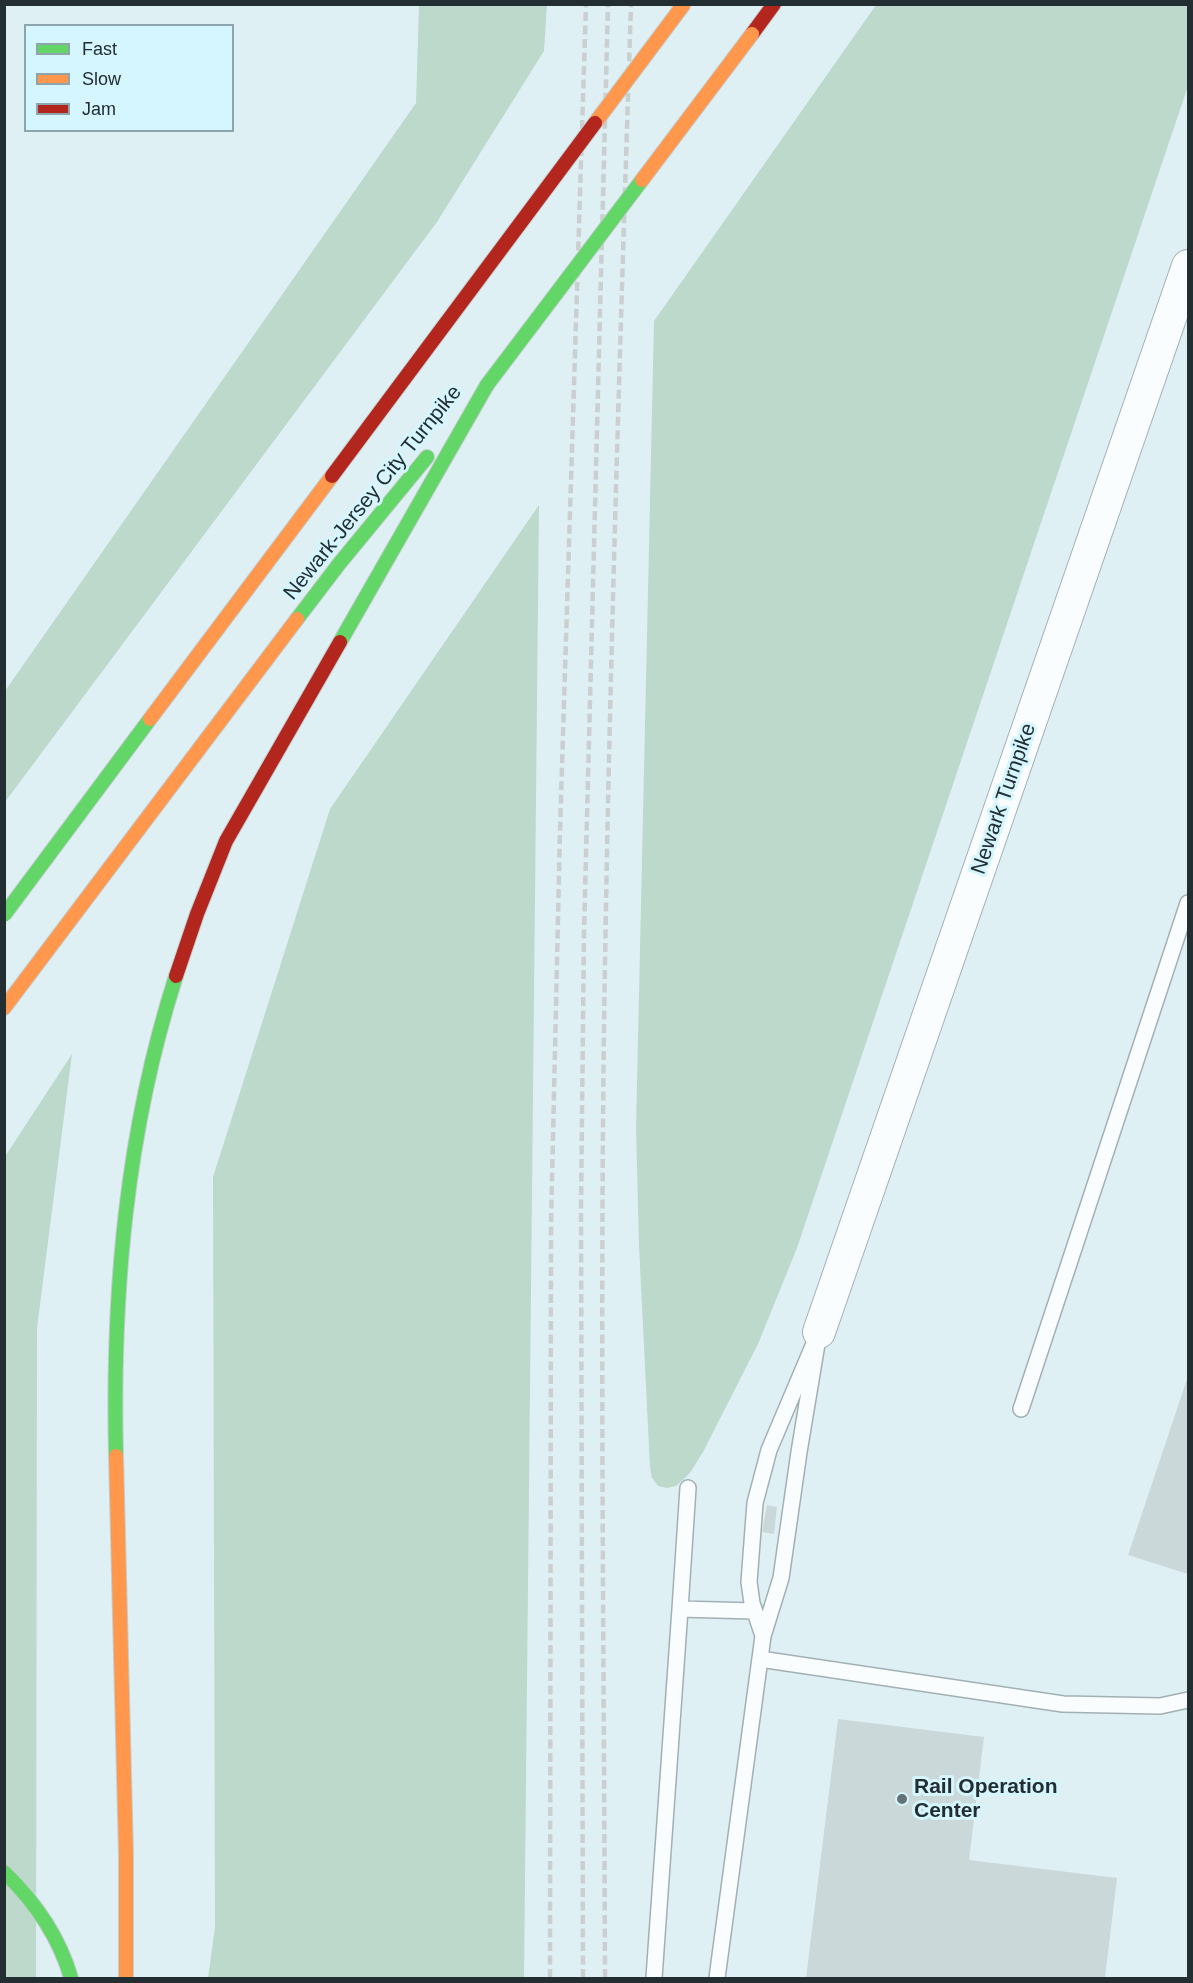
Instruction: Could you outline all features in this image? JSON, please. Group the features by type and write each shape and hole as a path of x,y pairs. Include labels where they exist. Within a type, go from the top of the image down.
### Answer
{"highway":[{"name":"Newark-Jersey City Turnpike","path":"4,915 684,4"},
{"name":"Newark-Jersey City Turnpike","path":"4,1008 339,564 487,385 774,4"},
{"path":"126,1978 126,1855 116,1336 119,1272 135,1142 148,1080 179,965 200,904 226,841 487,385"},
{"path":"4,1872 43,1917 68,1967 71,1978"}],"street":[{"name":"Newark Turnpike","path":"819,1332 1188,266"}],"lane":[{"path":"1021,1409 1188,903"},
{"path":"763,1636 754,1611 748,1582 755,1503 769,1450 819,1332"},
{"path":"717,1978 763,1636 781,1578 819,1332"},
{"path":"654,1978 688,1488"},
{"path":"680,1609 754,1611"},
{"path":"760,1659 1063,1704 1160,1706 1188,1700"}],"green space":[{"path":"419,5 547,5 544,51 437,222 5,802 5,691 416,103"},
{"path":"876,5 1188,5 1188,86 797,1248 758,1344 703,1452 690,1473 676,1486 667,1488 658,1486 652,1478 650,1467 639,1246 636,1128 654,321"},
{"path":"539,505 524,1978 208,1978 215,1927 213,1177 330,809"},
{"path":"72,1054 37,1328 36,1978 4,1978 4,1158"}],"building":[{"path":"1188,1376 1188,1574 1128,1555"},
{"path":"767,1505 777,1507 774,1534 762,1532"},
{"name":"Rail Operation Center","path":"838,1719 984,1737 969,1860 1117,1878 1105,1978 806,1978"}],"railway":[{"path":"550,1978 551,1226 560,830 586,4"},
{"path":"583,1978 581,1208 584,933 608,4"},
{"path":"605,1978 602,1383 604,1026 612,643 631,4"}],"traffic: fast":[{"path":"487,385 642,180"},
{"path":"340,642 487,385"},
{"path":"297,619 427,457"},
{"path":"4,915 150,719"},
{"path":"116,1456 117,1334 126,1213 145,1094 176,976"},
{"path":"4,1872 45,1920 60,1948 71,1978"}],"traffic: slow":[{"path":"595,123 684,4"},
{"path":"642,180 752,34"},
{"path":"150,719 332,476"},
{"path":"4,1008 297,619"},
{"path":"116,1456 126,1855 126,1978"}],"traffic: jam":[{"path":"752,34 774,4"},
{"path":"332,476 595,123"},
{"path":"176,976 197,914 226,841 340,642"}],"place":[{"name":"Rail Operation Center","path":"902,1799"}]}
